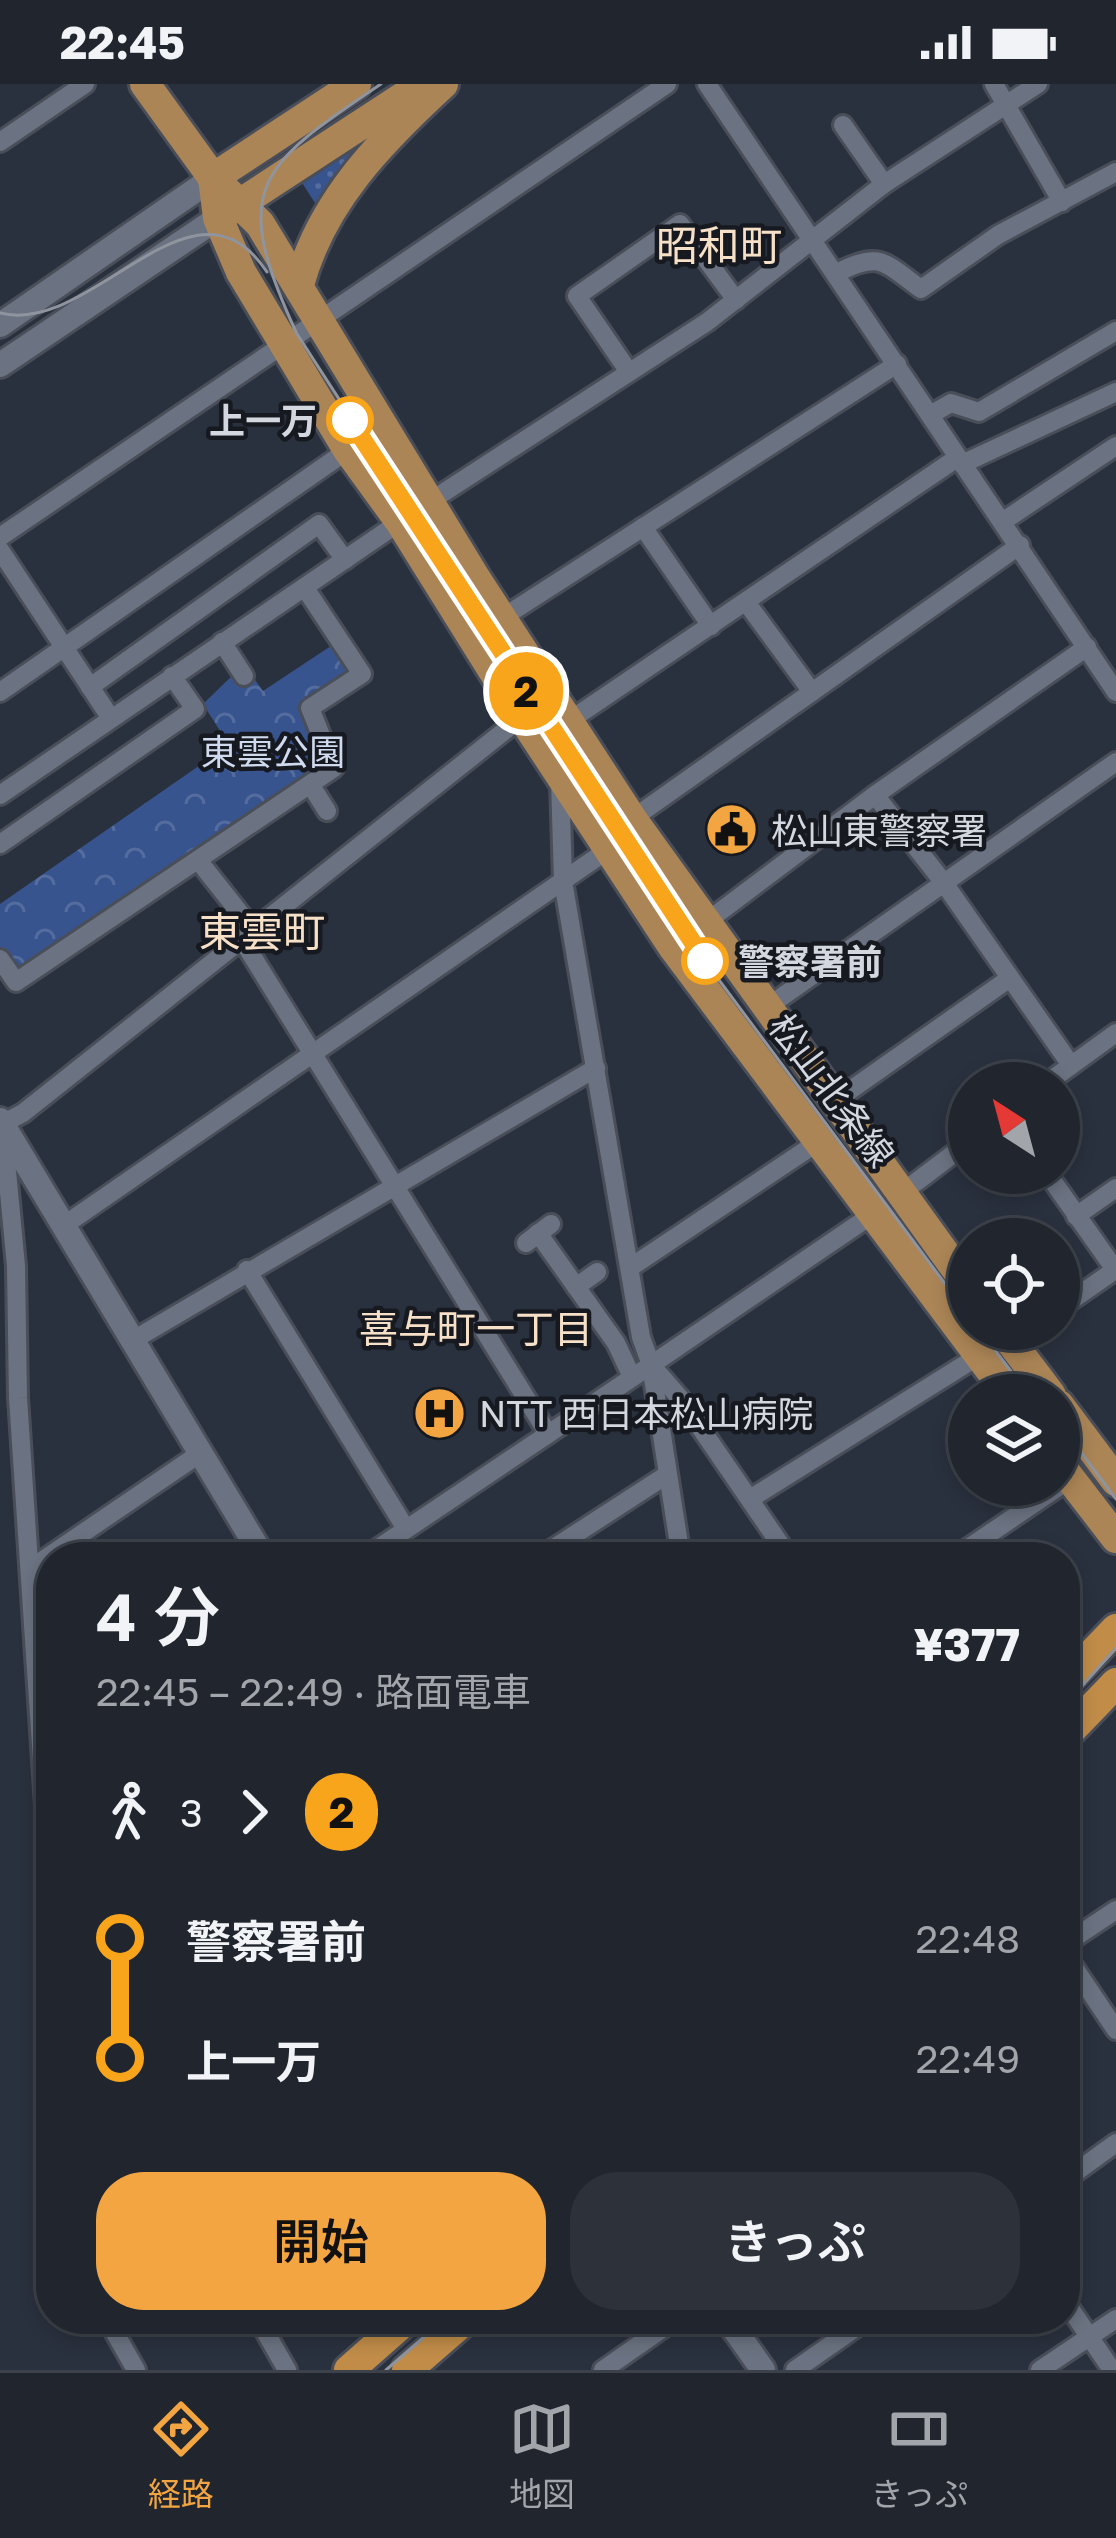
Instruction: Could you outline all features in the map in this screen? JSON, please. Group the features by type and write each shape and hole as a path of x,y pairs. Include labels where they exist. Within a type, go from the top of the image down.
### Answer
{"highway":[{"path":"1080,1667 1116,1630"},
{"path":"1080,1720 1116,1683"},
{"path":"350,2370 390,2334"},
{"path":"407,2370 449,2334"}],"main road":[{"name":"松山北条線","path":"145,84 213,178 230,210 299,285 321,318 502,618 704,925 948,1257"},
{"path":"213,178 356,84"},
{"path":"230,210 423,84"},
{"path":"299,285 320,223 364,165 443,84"},
{"name":"松山北条線","path":"230,210 241,272 348,450 401,524 609,850 673,947 994,1374"},
{"path":"1080,1430 1112,1468"},
{"path":"1080,1491 1116,1538"}],"street":[{"path":"0,537 667,84"},
{"path":"707,84 959,461 1005,520 1116,692"},
{"path":"994,84 1062,202"},
{"path":"0,794 736,300 884,184 1038,84"},
{"path":"0,142 79,86"},
{"path":"843,125 884,184"},
{"path":"837,273 862,260 876,260 921,289 998,235 1116,172"},
{"path":"0,326 213,178"},
{"path":"0,365 230,210"},
{"path":"629,372 577,296 680,224 736,300"},
{"path":"929,416 951,403 979,412 1116,332"},
{"path":"502,618 897,364"},
{"path":"569,721 959,461 1116,392"},
{"path":"1005,520 1116,446"},
{"path":"0,692 348,450"},
{"path":"90,687 319,524 346,560"},
{"path":"643,527 711,626"},
{"path":"632,819 1020,545"},
{"path":"0,550 110,717"},
{"path":"0,959 16,982 334,768 310,708 362,674 305,588"},
{"path":"746,602 812,692"},
{"path":"222,642 244,676"},
{"path":"673,947 874,795 1087,647"},
{"path":"0,844 195,709 172,676"},
{"path":"1,1123 522,717"},
{"path":"766,1008 1116,762"},
{"path":"561,772 563,881 678,1542"},
{"path":"310,784 327,811"},
{"path":"874,795 944,884 1069,1062"},
{"path":"66,1224 609,850"},
{"path":"198,860 247,934 393,1187 547,1432"},
{"path":"835,1101 1010,978"},
{"path":"1075,1062 1116,1033"},
{"path":"135,1339 596,1068"},
{"path":"1,1123 254,1542"},
{"path":"1,1123 16,1266 36,1643"},
{"path":"632,1267 821,1140"},
{"path":"903,1192 948,1158"},
{"path":"1076,1216 1116,1187"},
{"path":"1061,1194 1076,1216 1109,1246 1116,1271 1080,1295"},
{"path":"395,1542 406,1529 547,1432 876,1212"},
{"path":"538,1233 616,1343 632,1377"},
{"path":"248,1270 406,1529"},
{"path":"576,1287 597,1272"},
{"path":"750,1499 980,1355"},
{"path":"650,1365 779,1542"},
{"path":"70,1542 202,1452"},
{"path":"563,1542 665,1475"},
{"path":"975,1542 1021,1506"},
{"path":"30,1569 36,1565"},
{"path":"1080,1934 1116,1910"},
{"path":"1080,1976 1116,2030"},
{"path":"1080,2169 1116,2143"},
{"path":"1040,2370 1116,2319"},
{"path":"1080,2322 1112,2370"},
{"path":"118,2334 136,2370"},
{"path":"267,2334 287,2370"},
{"path":"603,2370 655,2334"},
{"path":"738,2334 763,2370"},
{"path":"795,2370 847,2334"}],"green space":[{"path":"359,142 362,146 317,206 299,178"},
{"name":"東雲公園","path":"334,644 352,672 302,706 327,767 18,973 0,948 0,904 229,745 203,704 235,673 242,683 253,677 263,691"}],"tram line":[{"path":"381,84 306,138 282,161 267,185 261,213 264,245 297,334 687,937 948,1288"},
{"path":"0,313 35,314 70,301 174,242 207,235 238,243 267,272"},
{"name":"2","path":"350,420 705,961"},
{"path":"995,1350 1013,1374"},
{"path":"1080,1451 1116,1499"},
{"path":"1080,1688 1116,1648"},
{"path":"386,2370 428,2334"}],"place":[{"name":"上一万","path":"350,420"},
{"name":"松山東警察署","path":"732,830"},
{"name":"警察署前","path":"705,961"},
{"name":"NTT 西日本松山病院","path":"440,1413"}],"district":[{"name":"昭和町","path":"719,245"},
{"name":"東雲町","path":"262,931"},
{"name":"喜与町一丁目","path":"476,1328"}]}
